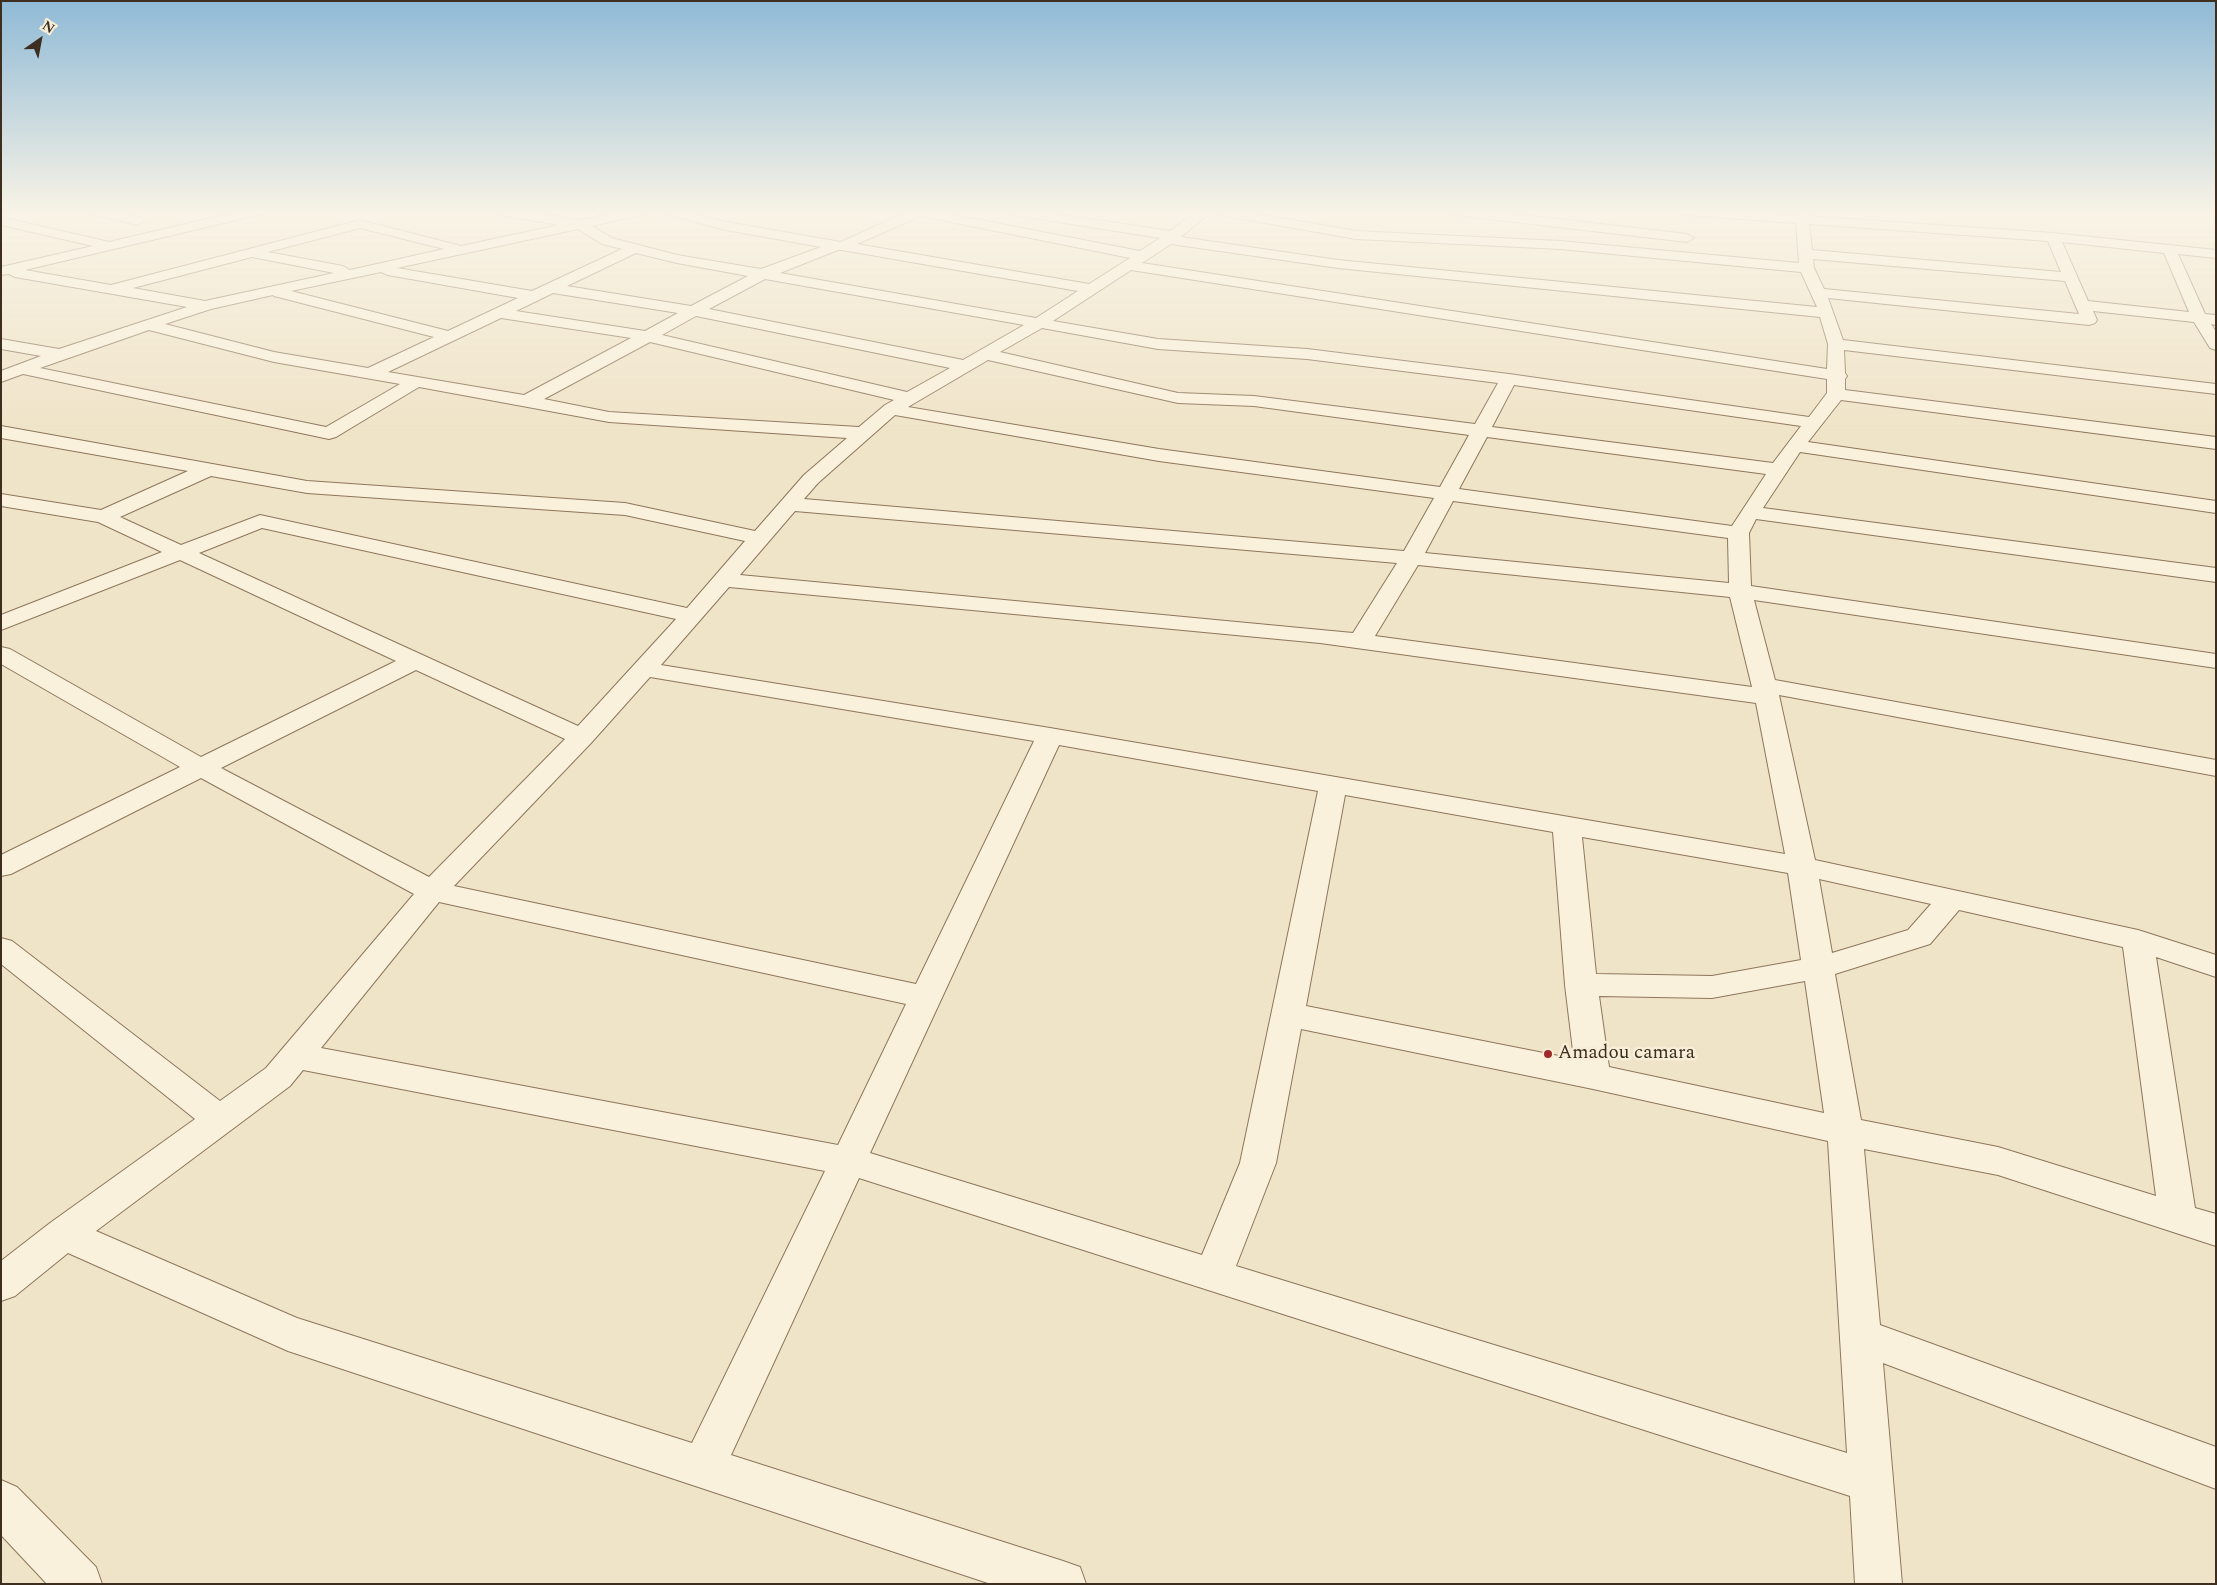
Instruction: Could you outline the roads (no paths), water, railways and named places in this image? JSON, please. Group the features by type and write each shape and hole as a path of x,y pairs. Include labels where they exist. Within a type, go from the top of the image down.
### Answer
{"street":[{"path":"84,285 207,305"},
{"path":"113,290 132,285"},
{"path":"1,377 60,354 207,305 301,285"},
{"path":"469,285 534,296"},
{"path":"370,374 556,285"},
{"path":"527,400 743,285"},
{"path":"825,285 1158,344 1307,354 1509,379 1815,423"},
{"path":"1068,285 1092,289"},
{"path":"1,1284 64,1234 278,1077 432,891 582,737 692,616 811,479 863,433 901,404 1039,323 1098,285"},
{"path":"1264,285 1837,385 2216,443"},
{"path":"1318,295 1324,285"},
{"path":"1816,285 1836,344 1837,385 1815,423 1787,458 1744,522 1740,591 1766,691 1802,866 1845,1131 1879,1584"},
{"path":"1836,285 2089,320 2073,285"},
{"path":"2184,285 2198,318 2216,346"},
{"path":"550,288 851,341 965,366"},
{"path":"273,291 448,336"},
{"path":"2082,306 2216,320"},
{"path":"500,313 647,336 901,404 1159,455 1446,493 1744,522 2216,575"},
{"path":"149,325 274,357 527,400 609,417 863,433"},
{"path":"1,344 60,354"},
{"path":"1836,344 2216,389"},
{"path":"985,354 1178,398 1254,401 1481,430 1787,458 2216,507"},
{"path":"22,369 329,433 416,382"},
{"path":"1360,641 1411,558 1509,379"},
{"path":"1,432 306,487 625,509 759,538"},
{"path":"103,517 210,469"},
{"path":"1,500 103,517 582,737"},
{"path":"788,504 1411,558 1740,591 2216,661"},
{"path":"1,623 260,521 692,616"},
{"path":"723,580 1310,635 1766,691 2216,768"},
{"path":"1,654 200,767 432,891 926,997"},
{"path":"1,867 416,660"},
{"path":"643,669 1050,736 1802,866 2138,940 2216,966"},
{"path":"703,1468 1050,736"},
{"path":"1213,1275 1258,1163 1333,785"},
{"path":"1567,825 1580,985 1593,1076"},
{"path":"1580,985 1712,988 1818,968 1920,937 1952,899"},
{"path":"2138,940 2178,1218"},
{"path":"1,948 220,1120"},
{"path":"1287,1014 1593,1076 1845,1131 1998,1161 2216,1230"},
{"path":"296,1056 849,1161 1870,1480"},
{"path":"64,1234 288,1333 1063,1584"},
{"path":"1860,1336 2216,1468"},
{"path":"1,1502 79,1584"}],"place":[{"name":"Amadou camara","path":"1548,1054"}]}
